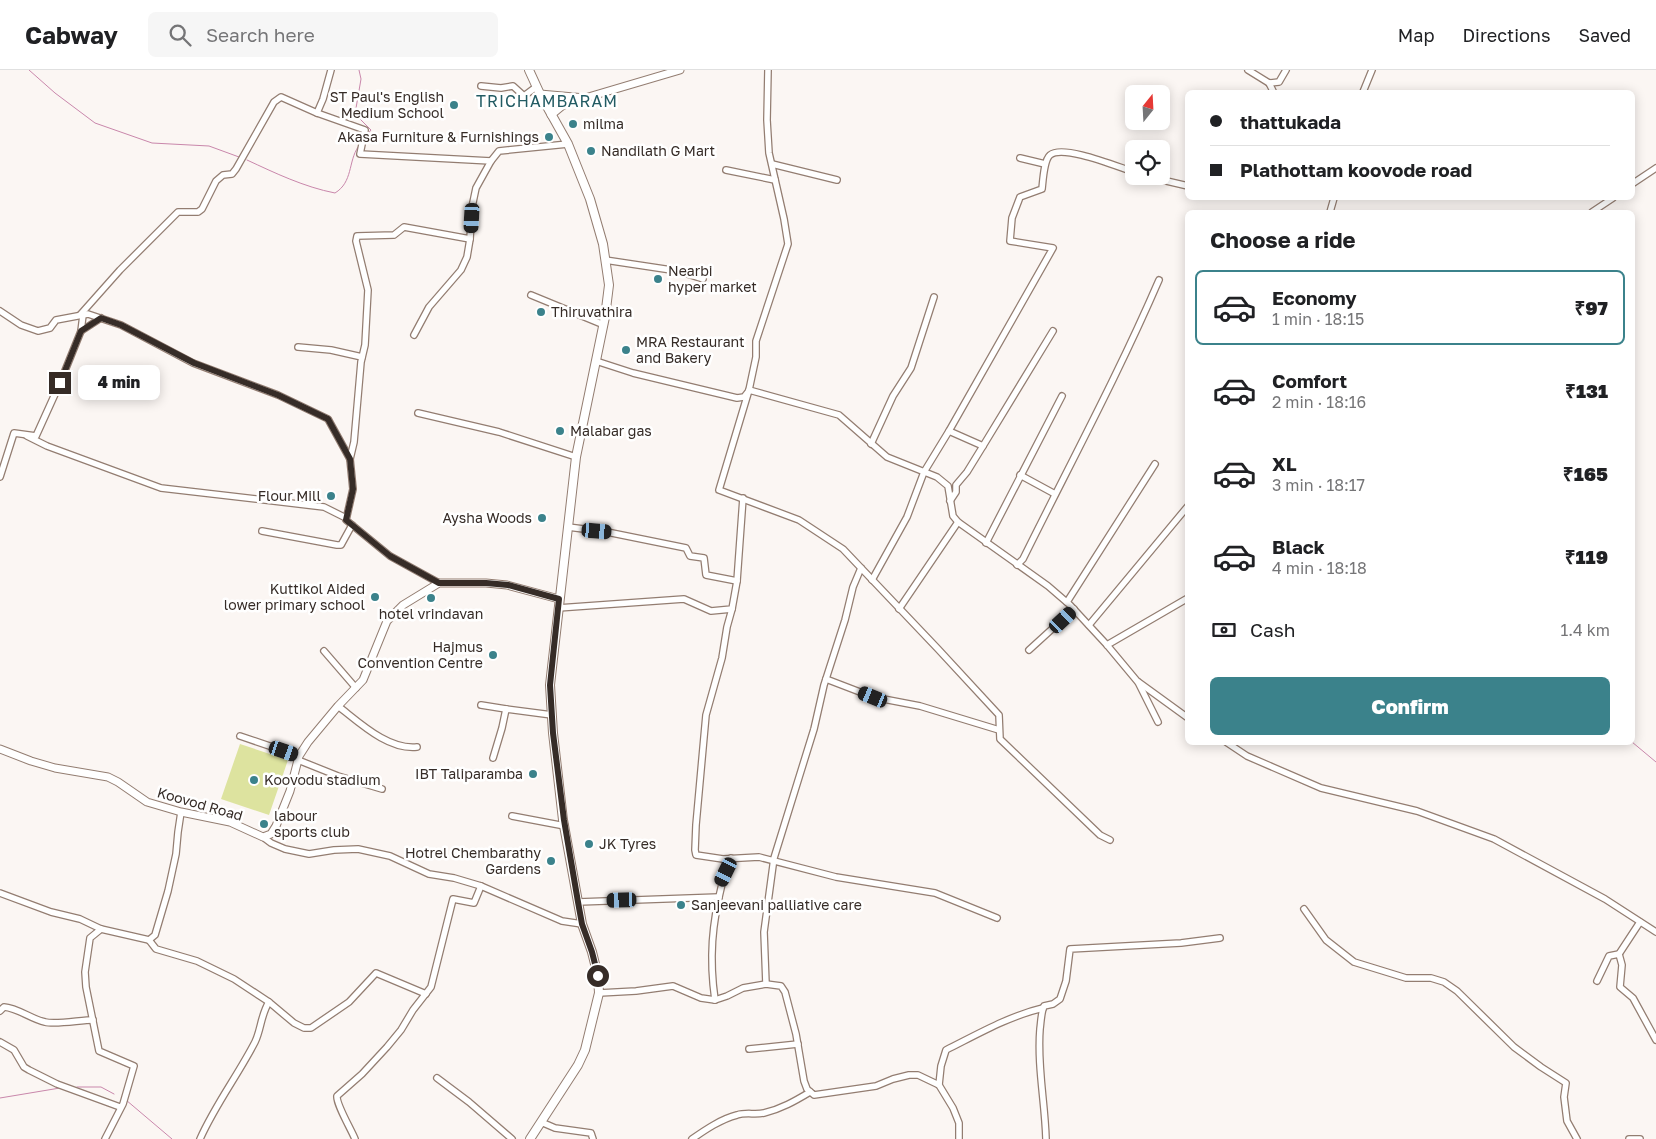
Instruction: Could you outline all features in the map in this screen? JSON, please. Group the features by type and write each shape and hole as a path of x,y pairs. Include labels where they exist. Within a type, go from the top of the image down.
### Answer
{"highway":[{"path":"529,70 568,144 592,206 599,229 609,285 604,325 576,457 550,685 565,826 582,924 596,968 598,993 582,1058 570,1080 530,1139"}],"main road":[{"path":"552,115 557,109 576,99 680,70"},
{"path":"538,90 585,98"},
{"path":"263,837 271,834 276,826 290,791 299,758 308,742 363,680 386,621 403,605 439,583 508,585 559,599"},
{"name":"Koovod Road","path":"0,749 55,768 108,777 147,802 182,812 230,822 263,837"}],"street":[{"path":"317,113 331,70"},
{"path":"768,70 769,153 788,244 756,341 756,357 749,390 719,490 800,520 843,549 999,715 1000,739 1100,835 1110,840"},
{"path":"1248,70 1269,83 1273,90"},
{"path":"1269,83 1279,82 1286,70"},
{"path":"1364,90 1372,70"},
{"path":"481,86 501,88 513,86 524,96 538,90"},
{"path":"27,436 36,436 39,432 81,331 82,315 120,270 178,212 198,212 202,210 216,181 223,175 232,174 236,170 274,102 281,97 317,113 354,124 365,130 360,154 491,161"},
{"path":"414,335 429,307 461,270 467,257 472,207 476,188 491,161 499,151 568,144"},
{"path":"872,580 907,517 924,472 1053,248 1010,241 1012,218 1020,197 1042,189 1046,170 1045,164 1049,156 1054,153 1064,152 1125,169"},
{"path":"1020,158 1045,164"},
{"path":"772,164 837,180"},
{"path":"1635,182 1656,168"},
{"path":"726,170 775,180"},
{"path":"1170,182 1185,185"},
{"path":"1595,210 1610,200"},
{"path":"346,518 353,489 350,459 354,442 362,357 365,344 368,290 358,250 357,236 394,235 404,227 470,239"},
{"path":"605,260 678,271 703,278"},
{"path":"1017,565 1023,559 1084,440 1136,334 1159,280"},
{"path":"531,295 604,325"},
{"path":"871,444 893,396 910,368 934,297"},
{"path":"0,311 21,325 38,331 50,328 56,320 88,314 121,325 194,363 278,395 328,419 350,459"},
{"path":"81,331 101,318"},
{"path":"950,500 956,492 956,485 967,472 1054,331"},
{"path":"298,346 331,350 362,357"},
{"path":"596,361 633,373 736,398 744,397 749,390"},
{"path":"749,390 839,415 886,457 937,477 948,486 953,516 958,522 1048,586 1067,602 1137,681 1158,722"},
{"path":"986,543 1062,396"},
{"path":"418,413 500,432 576,457"},
{"path":"949,431 983,446"},
{"path":"0,477 14,433 27,436 48,446 161,488 324,507 346,518 346,520 390,556 439,583"},
{"path":"1067,602 1155,464"},
{"path":"1020,475 1055,494"},
{"path":"744,498 737,581 732,610 722,658 706,715 696,855 731,858 759,857 836,877 935,893 997,918"},
{"path":"1089,625 1185,510"},
{"path":"899,609 958,522"},
{"path":"262,531 341,545 352,525"},
{"path":"568,527 607,532 686,548 690,556 704,558 706,575 737,581"},
{"path":"766,984 764,932 774,860 814,729 826,679 845,620 853,587 861,568"},
{"path":"558,608 684,599 711,611 732,610"},
{"path":"1107,645 1185,600"},
{"path":"1029,650 1074,609"},
{"path":"324,651 356,688"},
{"path":"826,679 873,697 920,706 1000,730"},
{"path":"1137,681 1185,716"},
{"path":"481,705 552,715"},
{"path":"338,706 378,736 407,748 418,747"},
{"path":"493,758 506,709"},
{"path":"240,736 299,758 338,776 382,790"},
{"path":"1229,745 1248,756 1320,788 1417,811 1494,839 1605,899 1656,932"},
{"path":"149,940 155,935 168,891 182,812"},
{"path":"512,816 565,826"},
{"path":"263,837 285,849 309,854 358,849 390,856 429,874 454,878 481,886 562,921 582,924"},
{"path":"715,1000 710,952 722,882 731,858"},
{"path":"355,1139 348,1121 336,1102 337,1096 362,1074 387,1047 431,987 453,899 474,903 481,886"},
{"path":"0,893 51,912 80,919 101,929 149,940 156,949 197,961 234,979 304,1028 311,1028 349,1002 376,973 426,994"},
{"path":"578,902 719,897"},
{"path":"1304,909 1326,940 1354,962 1406,978 1431,978 1444,982 1457,991 1514,1046 1566,1083 1564,1097 1567,1121 1577,1139"},
{"path":"1598,981 1608,956 1619,954 1640,922"},
{"path":"101,929 90,938 85,972 99,1051 134,1066 123,1104 105,1139"},
{"path":"939,1085 941,1066 946,1050 1000,1023 1043,1008 1060,999 1066,981 1070,948 1181,943 1220,938"},
{"path":"1619,954 1622,965 1620,988 1633,998 1656,1040"},
{"path":"598,993 636,992 673,986 701,998 715,1000 743,988 766,984 781,986 786,992 804,1081 810,1092 814,1095 876,1086 909,1075 918,1075 939,1085 953,1108 959,1123 959,1139"},
{"path":"200,1139 207,1123 233,1082 258,1035 269,1002"},
{"path":"0,1011 4,1007 10,1007 36,1020 48,1023 93,1020"},
{"path":"1043,1008 1039,1044 1040,1087 1046,1139"},
{"path":"0,1042 14,1050 24,1067 29,1070 57,1084 120,1107"},
{"path":"749,1049 798,1044"},
{"path":"437,1078 469,1102 512,1139"},
{"path":"692,1139 722,1120 749,1112 761,1113 785,1106 810,1092"},
{"path":"541,1122 555,1128 592,1134 593,1139"},
{"path":"1629,1139 1640,1139"}],"green space":[{"name":"Koovodu stadium","path":"240,744 288,760 269,815 221,799"}],"waterway":[{"path":"29,70 55,93 95,123 152,143 209,146 239,157"},
{"path":"359,70 361,79 355,114 371,130 366,136"},
{"path":"247,160 279,175 335,193 348,178 358,147"},
{"path":"1635,744 1656,762"},
{"path":"77,1087 101,1087 114,1094"},
{"path":"0,1098 60,1088"},
{"path":"126,1100 172,1139"}],"place":[{"name":"ST Paul's English Medium School","path":"454,105"},
{"name":"milma","path":"573,124"},
{"name":"Akasa Furniture & Furnishings","path":"549,137"},
{"name":"Nandilath G Mart","path":"591,151"},
{"name":"Nearbi hyper market","path":"658,279"},
{"name":"Thiruvathira","path":"541,312"},
{"name":"MRA Restaurant and Bakery","path":"626,350"},
{"name":"Malabar gas","path":"560,431"},
{"name":"Flour Mill","path":"331,496"},
{"name":"Aysha Woods","path":"542,518"},
{"name":"Kuttikol Aided lower primary school","path":"375,597"},
{"name":"hotel vrindavan","path":"431,598"},
{"name":"Hajmus Convention Centre","path":"493,655"},
{"name":"IBT Taliparamba","path":"533,774"},
{"name":"Koovodu stadium","path":"254,780"},
{"name":"labour sports club","path":"264,824"},
{"name":"JK Tyres","path":"589,844"},
{"name":"Hotrel Chembarathy Gardens","path":"551,861"},
{"name":"Sanjeevani palliative care","path":"681,905"}],"district":[{"name":"TRICHAMBARAM","path":"547,101"}],"route":[{"path":"60,383 81,331 101,318 121,325 194,363 278,395 328,419 350,459 353,489 346,520 390,556 439,583 508,585 559,599 550,685 553,733 564,820 582,924 598,976"}]}
